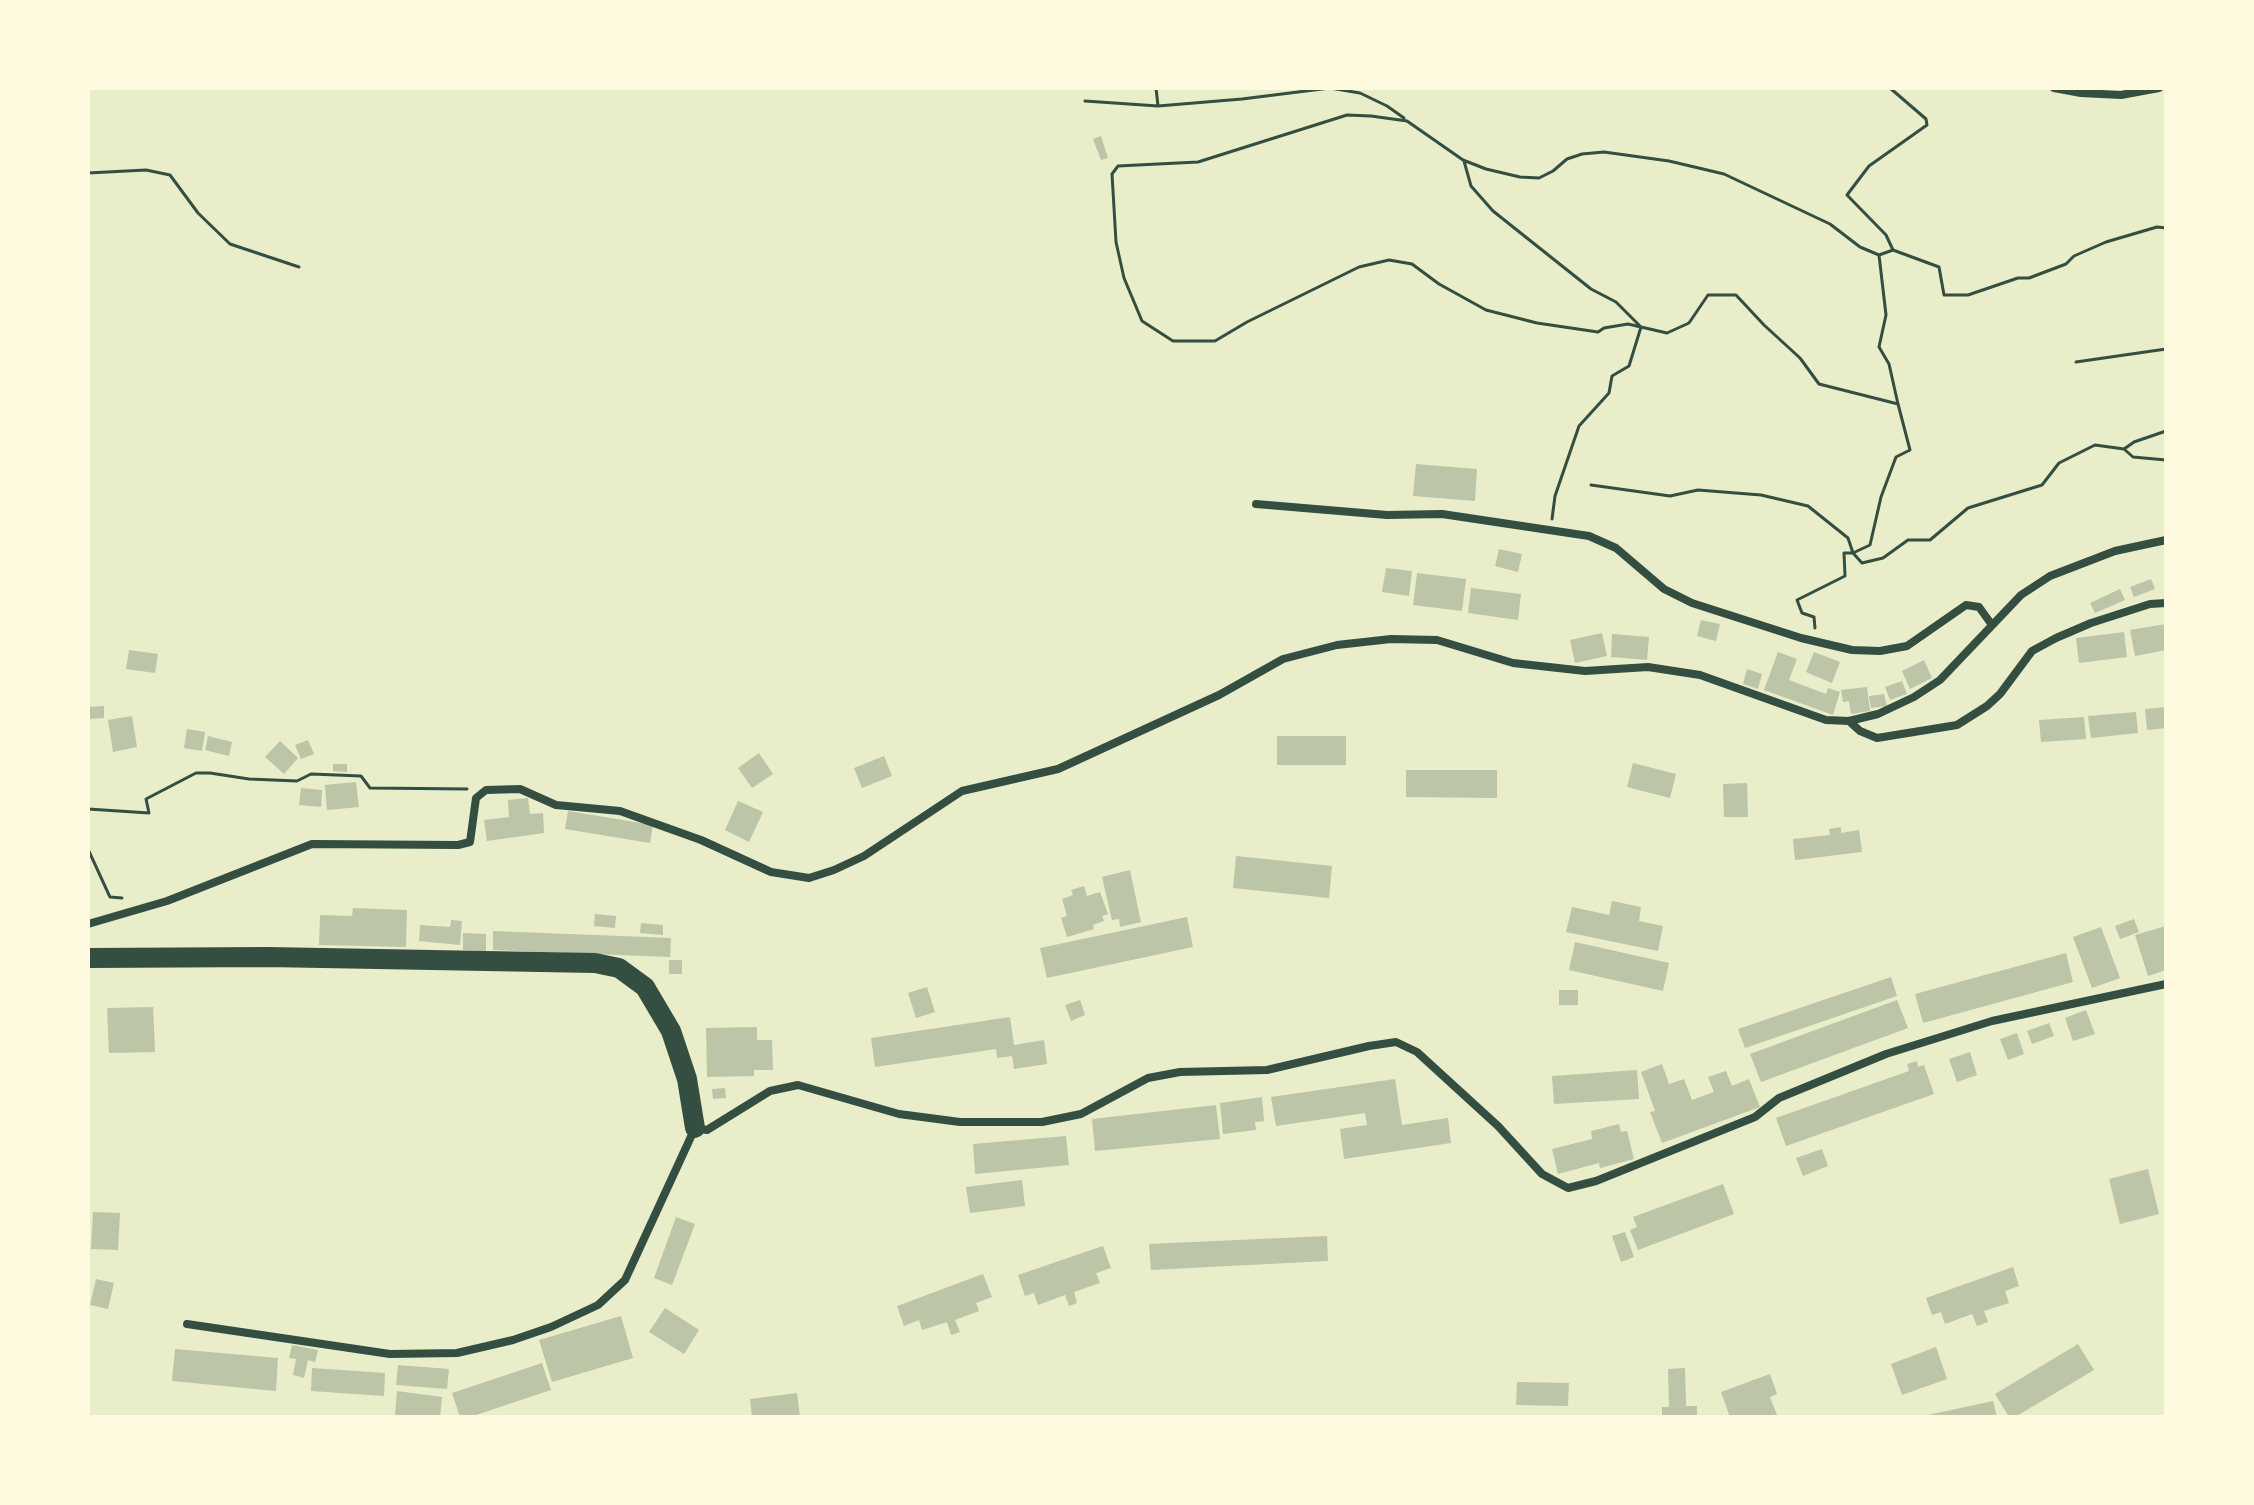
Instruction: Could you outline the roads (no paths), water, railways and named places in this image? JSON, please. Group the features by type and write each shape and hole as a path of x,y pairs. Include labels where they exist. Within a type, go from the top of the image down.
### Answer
{"highway":[{"path":"88,958 595,963 619,968 645,987 671,1031 687,1079 695,1128"}],"street":[{"path":"2054,88 2121,95 2159,88"},
{"path":"1256,504 1387,515 1442,514 1589,536 1616,548 1664,589 1692,603 1852,650 1880,651 1907,646 1966,605 1979,607 1992,625"},
{"path":"88,924 167,901 312,844 458,845 470,842 476,798 486,790 520,789 556,805 620,811 701,840 771,872 809,878 864,856 962,791 1058,769 1219,695 1283,659 1337,645 1391,639 1437,640 1513,663 1585,671 1648,667 1700,675 1826,720 1849,721 1878,714 1914,697 1940,680 2021,595 2050,576 2115,551 2166,540"},
{"path":"1849,721 1860,731 1877,738 1957,725 2000,694 2032,651 2091,623 2150,604 2166,603"},
{"path":"187,1324 390,1354 457,1353 551,1327 598,1305 625,1280 695,1128 707,1130 770,1091 798,1085 899,1114 960,1122 1042,1122 1081,1114 1148,1078 1180,1072 1267,1070 1396,1042 1417,1052 1498,1126 1542,1174 1568,1188 1596,1181 1755,1117 1779,1098 1886,1054 1992,1021 2166,984"}]}
